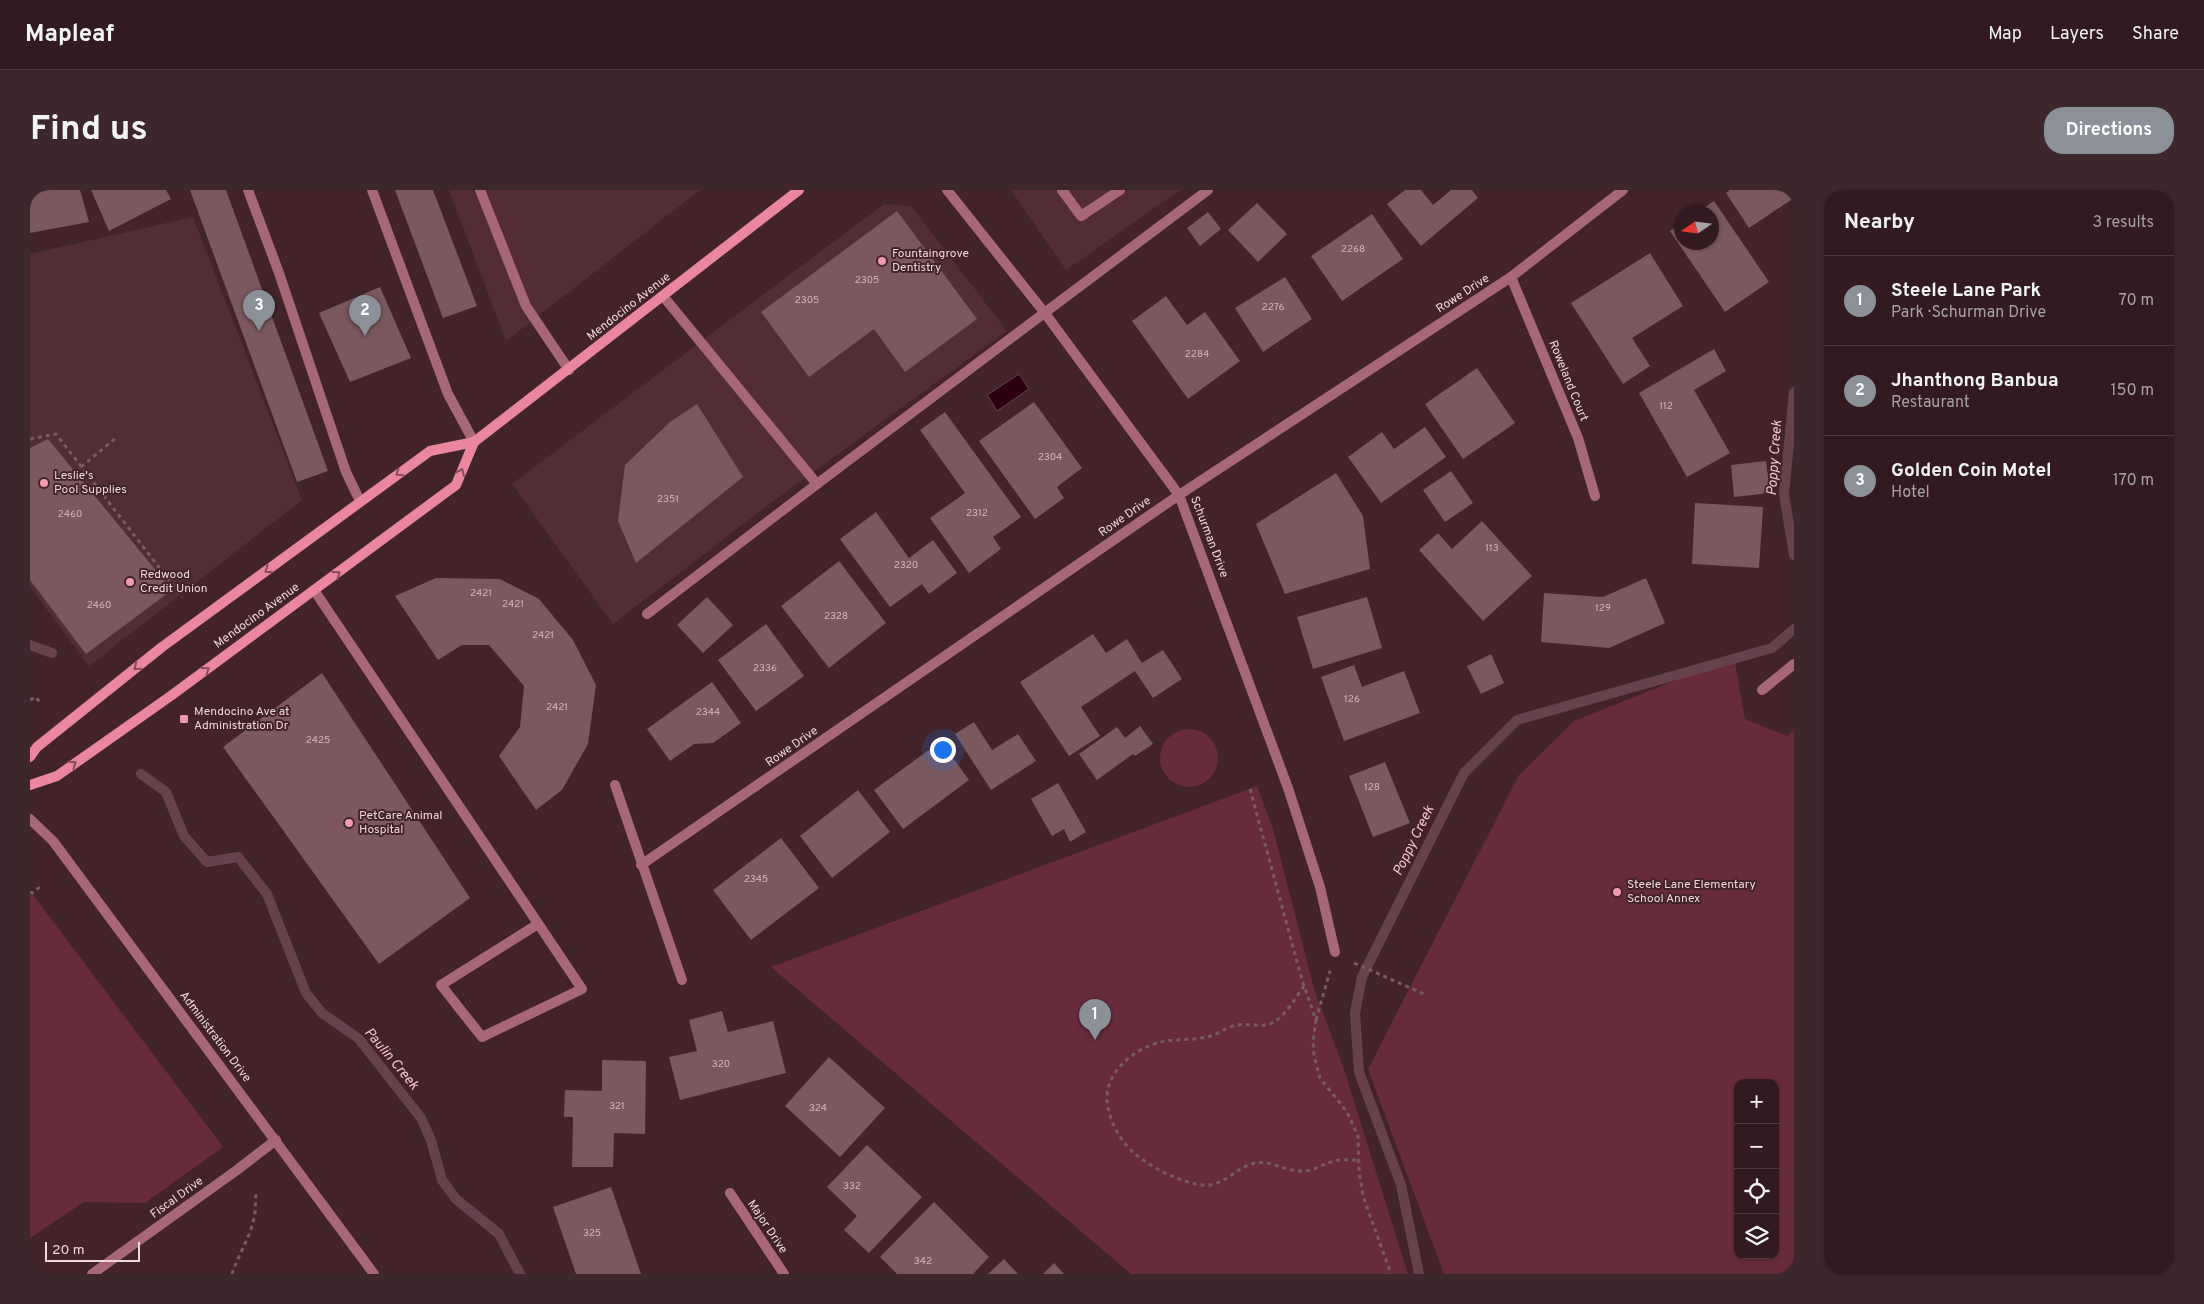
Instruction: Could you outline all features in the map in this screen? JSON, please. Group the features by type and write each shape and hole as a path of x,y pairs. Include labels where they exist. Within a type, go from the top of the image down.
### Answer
{"main road":[{"name":"Mendocino Avenue","path":"30,757 37,747 162,647 430,451 474,442 798,190"},
{"name":"Mendocino Avenue","path":"30,785 57,776 185,685 456,485 474,442"}],"street":[{"path":"248,190 279,273 346,472 360,501"},
{"path":"372,190 448,394 474,442"},
{"path":"480,190 526,306 569,370"},
{"name":"Schurman Drive","path":"947,190 1044,312 1179,495 1288,788 1320,887 1335,952"},
{"path":"1062,190 1081,216 1120,190"},
{"path":"646,614 1208,190"},
{"name":"Rowe Drive","path":"641,865 1179,495 1511,277 1623,190"},
{"name":"Roweland Court","path":"1511,277 1578,438 1595,496"},
{"path":"663,296 818,484"},
{"path":"314,590 582,989 482,1037 441,985 538,924"},
{"path":"1762,690 1794,664"},
{"path":"615,785 682,980"},
{"name":"Administration Drive","path":"30,819 53,841 374,1274"},
{"name":"Fiscal Drive","path":"92,1274 276,1140"},
{"name":"Major Drive","path":"730,1193 784,1274"}],"path":[{"path":"30,440 56,434 182,597"},
{"path":"81,467 117,437"},
{"path":"30,700 36,697 41,704"},
{"path":"1250,789 1304,986 1316,1020"},
{"path":"30,892 32,893 40,887"},
{"path":"1391,1274 1363,1196 1358,1160 1358,1136 1347,1112 1320,1078 1314,1056 1313,1041 1316,1020 1335,952 1347,960 1424,994"},
{"path":"1304,986 1280,1018 1272,1023 1240,1024 1207,1037 1165,1041 1151,1045 1134,1054 1116,1072 1108,1086 1107,1096 1110,1116 1118,1135 1135,1154 1160,1171 1204,1185 1214,1184 1253,1164 1264,1163 1301,1172 1315,1169 1334,1161 1358,1160"},
{"path":"232,1274 247,1240 254,1218 256,1194"}],"shaded area":[{"path":"449,190 700,190 506,341"},
{"path":"1011,190 1180,190 1066,270"},
{"path":"884,204 911,206 1007,331 764,508 613,624 512,484"},
{"path":"193,217 302,500 89,666 30,587 30,254"},
{"path":"1019,374 1029,389 997,411 987,395"},
{"name":"Steele Lane Elementary School Annex","path":"1734,657 1745,719 1787,736 1794,730 1794,1274 1444,1274 1368,1069 1519,775 1574,721"},
{"path":"1183,729 1195,729 1210,737 1218,752 1218,764 1210,779 1195,787 1183,787 1168,779 1160,764 1160,752 1168,737"},
{"path":"1257,786 1273,829 1315,992 1344,1069 1408,1274 1131,1274 771,967"},
{"path":"30,895 33,895 223,1147 145,1203 84,1202 30,1238"}],"building":[{"path":"30,190 80,190 89,222 30,233"},
{"path":"91,190 166,190 171,199 109,231"},
{"path":"190,190 226,190 328,471 297,482"},
{"path":"395,190 433,190 477,306 443,318"},
{"path":"1405,190 1421,190 1433,205 1451,190 1472,190 1478,198 1421,246 1387,204"},
{"path":"1730,190 1794,190 1794,198 1749,228 1726,193"},
{"path":"1714,201 1717,205 1708,205"},
{"path":"1257,203 1287,234 1258,262 1228,230"},
{"path":"1719,208 1769,282 1725,312 1683,250 1719,250"},
{"name":"Fountaingrove Dentistry","path":"897,211 977,319 905,372 874,329 809,377 761,312"},
{"path":"1208,212 1221,229 1200,246 1187,228"},
{"path":"1372,214 1403,259 1342,301 1311,256"},
{"path":"1674,228 1674,237 1670,231"},
{"path":"1650,253 1683,306 1632,338 1650,366 1623,384 1571,303"},
{"path":"1285,277 1312,319 1263,352 1235,308"},
{"path":"380,287 411,358 350,382 319,313"},
{"path":"1166,296 1187,325 1205,312 1240,361 1188,399 1132,321"},
{"path":"1714,349 1726,371 1694,390 1730,453 1687,477 1639,393"},
{"path":"1477,368 1515,423 1463,459 1425,404"},
{"path":"1034,402 1082,468 1057,487 1064,498 1035,519 979,441"},
{"path":"697,404 743,477 636,563 618,521 625,465 670,422"},
{"path":"945,412 1021,517 993,537 1001,549 969,573 930,518 965,493 920,430"},
{"path":"1425,427 1446,457 1381,503 1348,457 1382,432 1394,449"},
{"path":"48,439 172,590 86,654 30,580 30,448"},
{"path":"1766,461 1770,493 1734,497 1731,465"},
{"path":"1451,471 1473,503 1445,522 1423,490"},
{"path":"1336,473 1363,516 1370,569 1285,594 1256,524"},
{"path":"1695,503 1763,507 1759,568 1692,564"},
{"path":"876,512 909,558 933,540 957,573 929,594 922,584 890,607 840,539"},
{"path":"1482,521 1532,576 1483,621 1419,550 1438,533 1452,549"},
{"path":"839,561 886,623 829,668 781,606"},
{"path":"436,578 500,579 539,599 573,640 596,685 588,744 562,790 536,810 499,756 520,727 524,686 489,645 462,645 438,660 395,596"},
{"path":"1646,578 1665,623 1609,648 1541,642 1544,593 1603,597"},
{"path":"707,597 733,625 703,653 677,625"},
{"path":"1367,597 1382,648 1313,669 1297,617"},
{"path":"766,624 804,676 756,711 718,660"},
{"path":"1093,634 1106,653 1127,639 1142,663 1163,650 1182,679 1153,698 1135,671 1081,707 1100,736 1069,756 1020,682"},
{"path":"1491,654 1504,683 1481,694 1467,666"},
{"path":"1354,665 1362,687 1404,671 1420,713 1344,741 1321,677"},
{"name":"PetCare Animal Hospital","path":"322,673 470,898 379,964 223,747"},
{"path":"712,682 741,723 713,743 694,744 670,761 647,729"},
{"path":"974,722 992,750 1018,734 1036,761 991,790 955,734"},
{"path":"1140,726 1153,744 1135,756 1133,754 1097,780 1079,754 1117,727 1125,738"},
{"path":"941,741 969,780 903,829 874,790"},
{"path":"1385,762 1410,823 1373,837 1349,776"},
{"path":"1058,783 1086,832 1070,842 1064,829 1052,836 1031,799"},
{"path":"858,790 890,832 832,878 800,836"},
{"path":"781,838 819,888 751,940 713,890"},
{"path":"722,1011 728,1032 773,1021 786,1073 680,1100 669,1057 697,1051 689,1020"},
{"path":"829,1057 885,1108 840,1157 785,1106"},
{"path":"602,1060 646,1061 645,1134 614,1133 613,1167 572,1167 573,1117 564,1117 565,1090 602,1091"},
{"path":"867,1145 922,1197 869,1253 844,1230 857,1216 827,1187"},
{"path":"611,1187 641,1274 576,1274 553,1207"},
{"path":"934,1202 989,1257 973,1274 897,1274 880,1257"},
{"path":"1004,1259 1018,1274 988,1274"},
{"path":"1054,1263 1064,1274 1043,1274"}],"waterway":[{"name":"Poppy Creek","path":"1794,392 1784,494 1794,555"},
{"name":"Poppy Creek","path":"1419,1274 1401,1185 1359,1072 1355,1013 1362,977 1464,773 1517,720 1772,648 1794,629"},
{"name":"Paulin Creek","path":"30,645 52,653"},
{"name":"Paulin Creek","path":"141,774 166,792 184,836 207,862 238,857 267,894 306,993 322,1013 359,1039 421,1118 431,1140 442,1180 456,1199 499,1234 520,1274"}],"place":[{"name":"Fountaingrove Dentistry","path":"882,261"},
{"name":"Golden Coin Motel","path":"259,331"},
{"name":"Jhanthong Banbua","path":"365,336"},
{"name":"Leslie's Pool Supplies","path":"44,483"},
{"name":"Redwood Credit Union","path":"130,582"},
{"name":"Mendocino Ave at Administration Dr","path":"184,719"},
{"name":"PetCare Animal Hospital","path":"349,823"},
{"name":"Steele Lane Elementary School Annex","path":"1617,892"},
{"name":"Steele Lane Park","path":"1095,1040"}]}
